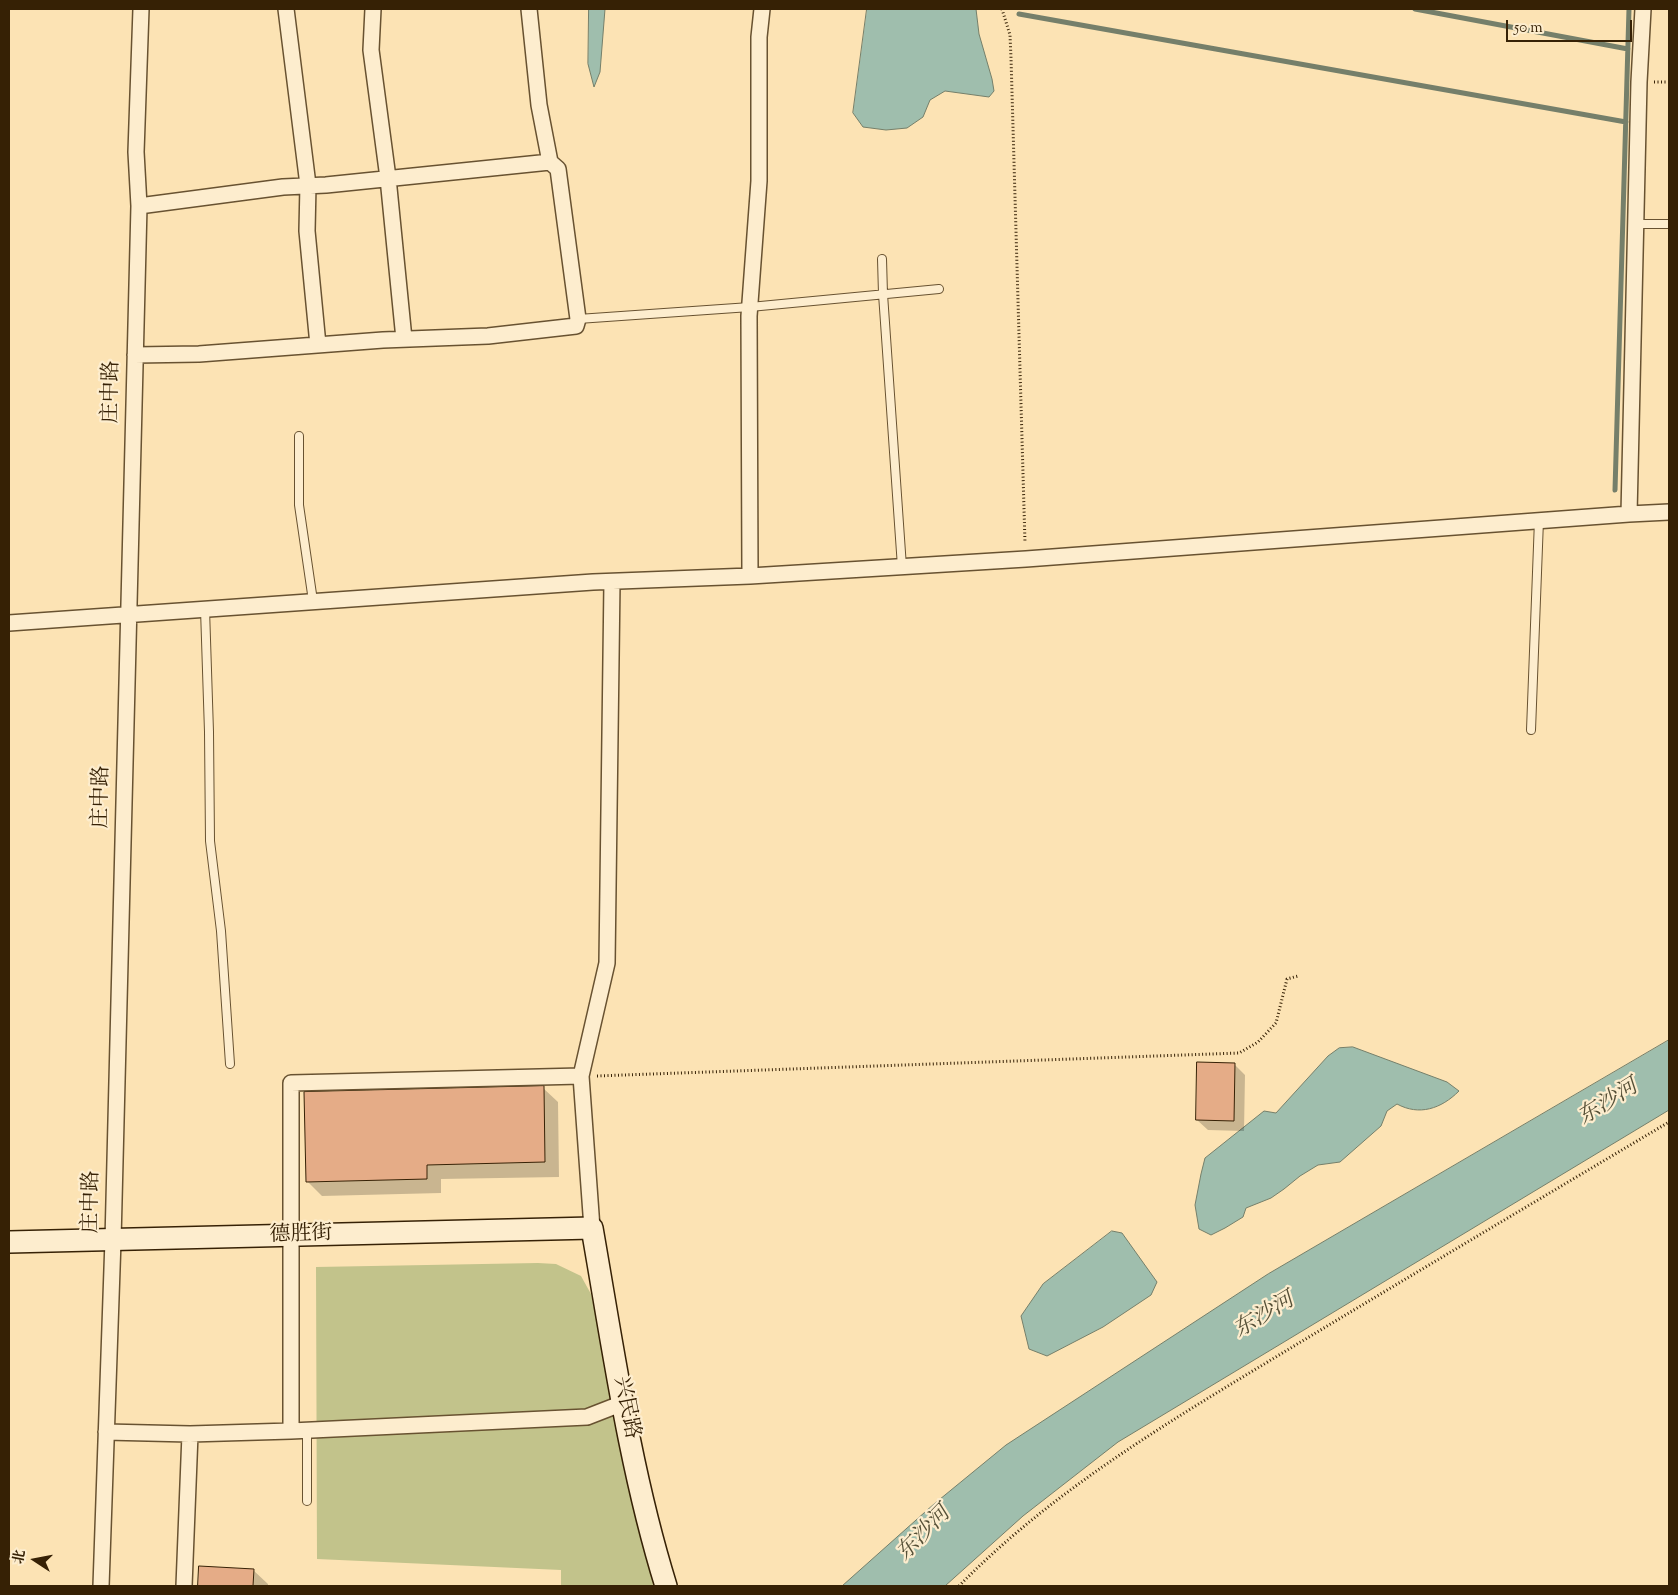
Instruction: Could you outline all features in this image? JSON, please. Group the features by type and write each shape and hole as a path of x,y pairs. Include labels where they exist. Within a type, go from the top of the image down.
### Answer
{"street":[{"name":"庄中路","path":"101,1586 113,1240 136,355 139,206 136,152 141,9"},
{"path":"286,9 308,184 306,231 318,345"},
{"path":"372,9 372,50 388,178 404,339"},
{"path":"136,355 199,354 404,339 488,336 576,326 578,319 558,169 550,162 539,106 529,9"},
{"path":"750,576 750,307 759,181 759,37 762,9"},
{"path":"1629,514 1639,65 1643,9"},
{"path":"139,206 308,184 326,185 550,162"},
{"path":"9,623 612,582 750,576 1026,559 1669,512"},
{"path":"592,1228 581,1076 607,963 612,582"},
{"path":"291,1431 291,1082 581,1076"},
{"name":"德胜街","path":"9,1242 592,1228"},
{"name":"兴民路","path":"592,1228 623,1403 652,1540 666,1586"},
{"path":"106,1432 190,1434 291,1431 587,1417 623,1403"},
{"path":"184,1586 190,1434"}],"lane":[{"path":"1636,224 1669,224"},
{"path":"882,259 902,567"},
{"path":"578,319 750,307 939,289"},
{"path":"299,436 299,505 313,601"},
{"path":"1531,730 1539,520"},
{"path":"205,609 210,841 221,931 230,1064"},
{"path":"307,1430 307,1501"}],"path":[{"path":"1002,9 1010,35 1012,58 1026,559"},
{"path":"581,1076 1239,1053 1258,1042 1276,1023 1287,979 1298,976"},
{"path":"959,1586 989,1556 1035,1516 1171,1420 1669,1122"}],"green space":[{"path":"556,1264 581,1276 591,1294 656,1586 561,1586 561,1570 317,1559 316,1267"}],"water":[{"path":"589,9 605,9 600,72 594,87 588,64"},
{"path":"867,9 976,9 979,34 994,91 989,97 945,91 930,100 923,117 907,128 886,130 863,127 853,113"},
{"name":"东沙河","path":"1669,1040 1669,1110 1118,1442 1023,1516 945,1586 842,1586 934,1504 1006,1445 1268,1274"},
{"path":"1353,1047 1447,1082 1459,1091 1445,1102 1430,1109 1413,1110 1397,1104 1387,1111 1381,1126 1340,1162 1318,1165 1271,1198 1246,1208 1243,1217 1211,1235 1199,1229 1195,1205 1205,1158 1264,1111 1276,1113 1328,1056 1339,1048"},
{"path":"1112,1231 1122,1233 1157,1282 1151,1295 1103,1327 1047,1356 1029,1349 1021,1316 1043,1284"}],"building":[{"path":"1197,1062 1235,1063 1234,1121 1196,1120"},
{"path":"544,1086 545,1162 427,1165 427,1179 306,1182 304,1092"},
{"path":"199,1566 254,1569 253,1586 198,1586"}],"waterway":[{"path":"1415,9 1628,49"},
{"path":"1615,490 1629,9"},
{"path":"1019,14 1626,122"}]}
